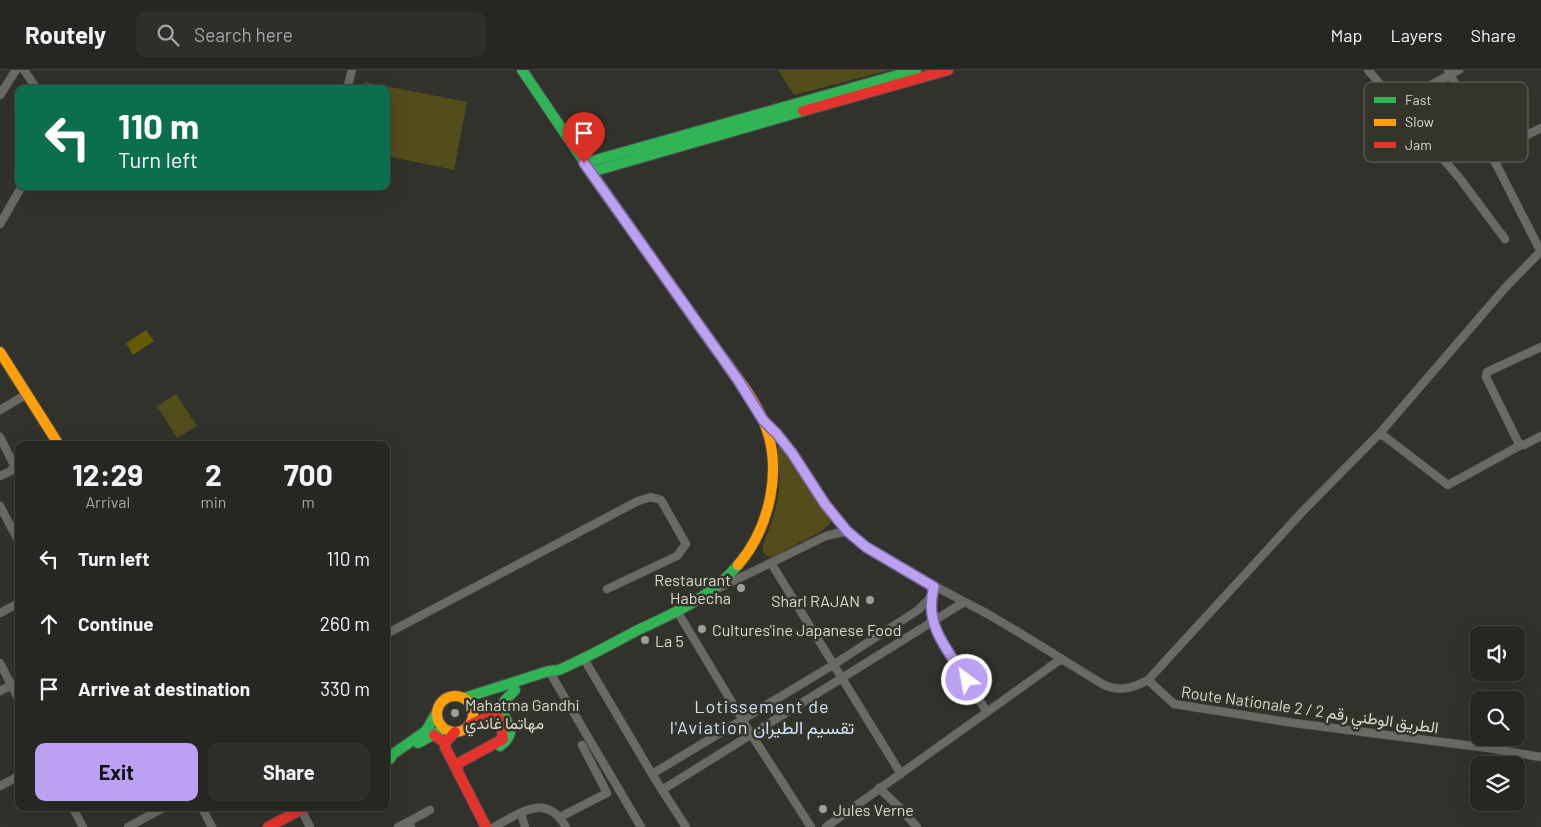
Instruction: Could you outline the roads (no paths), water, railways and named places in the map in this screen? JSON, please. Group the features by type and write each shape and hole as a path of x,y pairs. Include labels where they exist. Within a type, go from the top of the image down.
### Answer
{"main road":[{"path":"468,726 473,712 483,700 515,690 584,659 711,592 747,556 757,539 770,504 772,467 770,448 763,420 743,387 522,70"},
{"path":"805,106 916,70"},
{"path":"588,167 624,153 948,70"},
{"path":"0,352 56,441"},
{"path":"390,758 426,731 439,706 445,699 454,696 464,698 554,673"},
{"path":"458,772 460,766 503,744 509,737 510,724 503,706 504,702 515,690"},
{"path":"464,698 471,706 473,712"},
{"path":"436,712 438,722 450,731"},
{"path":"390,759 434,735 450,731 462,731 468,726 495,713 500,716 503,739 459,763 456,766 458,772"},
{"path":"450,731 445,747 486,827"},
{"path":"434,735 445,743"},
{"path":"268,827 297,811"}],"street":[{"path":"1,89 16,70"},
{"path":"24,70 34,85"},
{"path":"348,85 352,70"},
{"path":"1368,70 1378,82"},
{"path":"1432,82 1449,72 1459,70"},
{"path":"1528,134 1541,128"},
{"path":"1445,162 1505,239"},
{"path":"763,420 792,453 825,504 847,531 866,547 934,587 1016,630 1060,659 1112,689 1133,688 1148,680 1303,511 1380,433 1505,288 1541,251 1496,162"},
{"path":"0,224 20,190"},
{"path":"1521,445 1517,441 1487,381 1486,374 1541,346"},
{"path":"0,410 27,394"},
{"path":"1380,433 1448,485 1541,436"},
{"path":"0,437 14,465 11,470 0,476"},
{"path":"390,632 638,501 652,498 662,500 686,544 678,556 607,589"},
{"path":"0,506 15,534"},
{"path":"711,592 826,536 847,531"},
{"path":"771,563 901,774"},
{"path":"934,587 932,596 933,622 936,632 987,712"},
{"path":"652,774 833,665 918,610 932,596"},
{"path":"662,790 964,602"},
{"path":"0,613 15,605"},
{"path":"676,611 751,734 811,827"},
{"path":"584,659 652,774 686,827"},
{"path":"826,827 1060,659"},
{"path":"0,663 15,692"},
{"path":"554,673 641,827"},
{"name":"Route Nationale 2 / الطريق الوطني رقم 2","path":"1148,680 1174,704 1294,723 1488,748 1541,757"},
{"path":"0,690 15,683"},
{"path":"560,817 607,793 582,745"},
{"path":"0,786 15,778"},
{"path":"879,788 916,827"},
{"path":"494,827 533,807 541,807 560,817 566,827"},
{"path":"398,827 410,824 430,810"},
{"path":"75,811 83,827"},
{"path":"128,827 157,811"},
{"path":"204,811 212,827"},
{"path":"303,811 310,827"},
{"path":"521,813 525,827"}],"place":[{"name":"Restaurant Habecha","path":"741,588"},
{"name":"Sharl RAJAN","path":"870,600"},
{"name":"Cultures'ine Japanese Food","path":"702,629"},
{"name":"La 5","path":"645,640"},
{"name":"Mahatma Gandhi مهاتما غاندي","path":"455,713"},
{"name":"Jules Verne","path":"823,809"}],"district":[{"name":"Lotissement de l'Aviation تقسيم الطيران","path":"762,716"}]}
